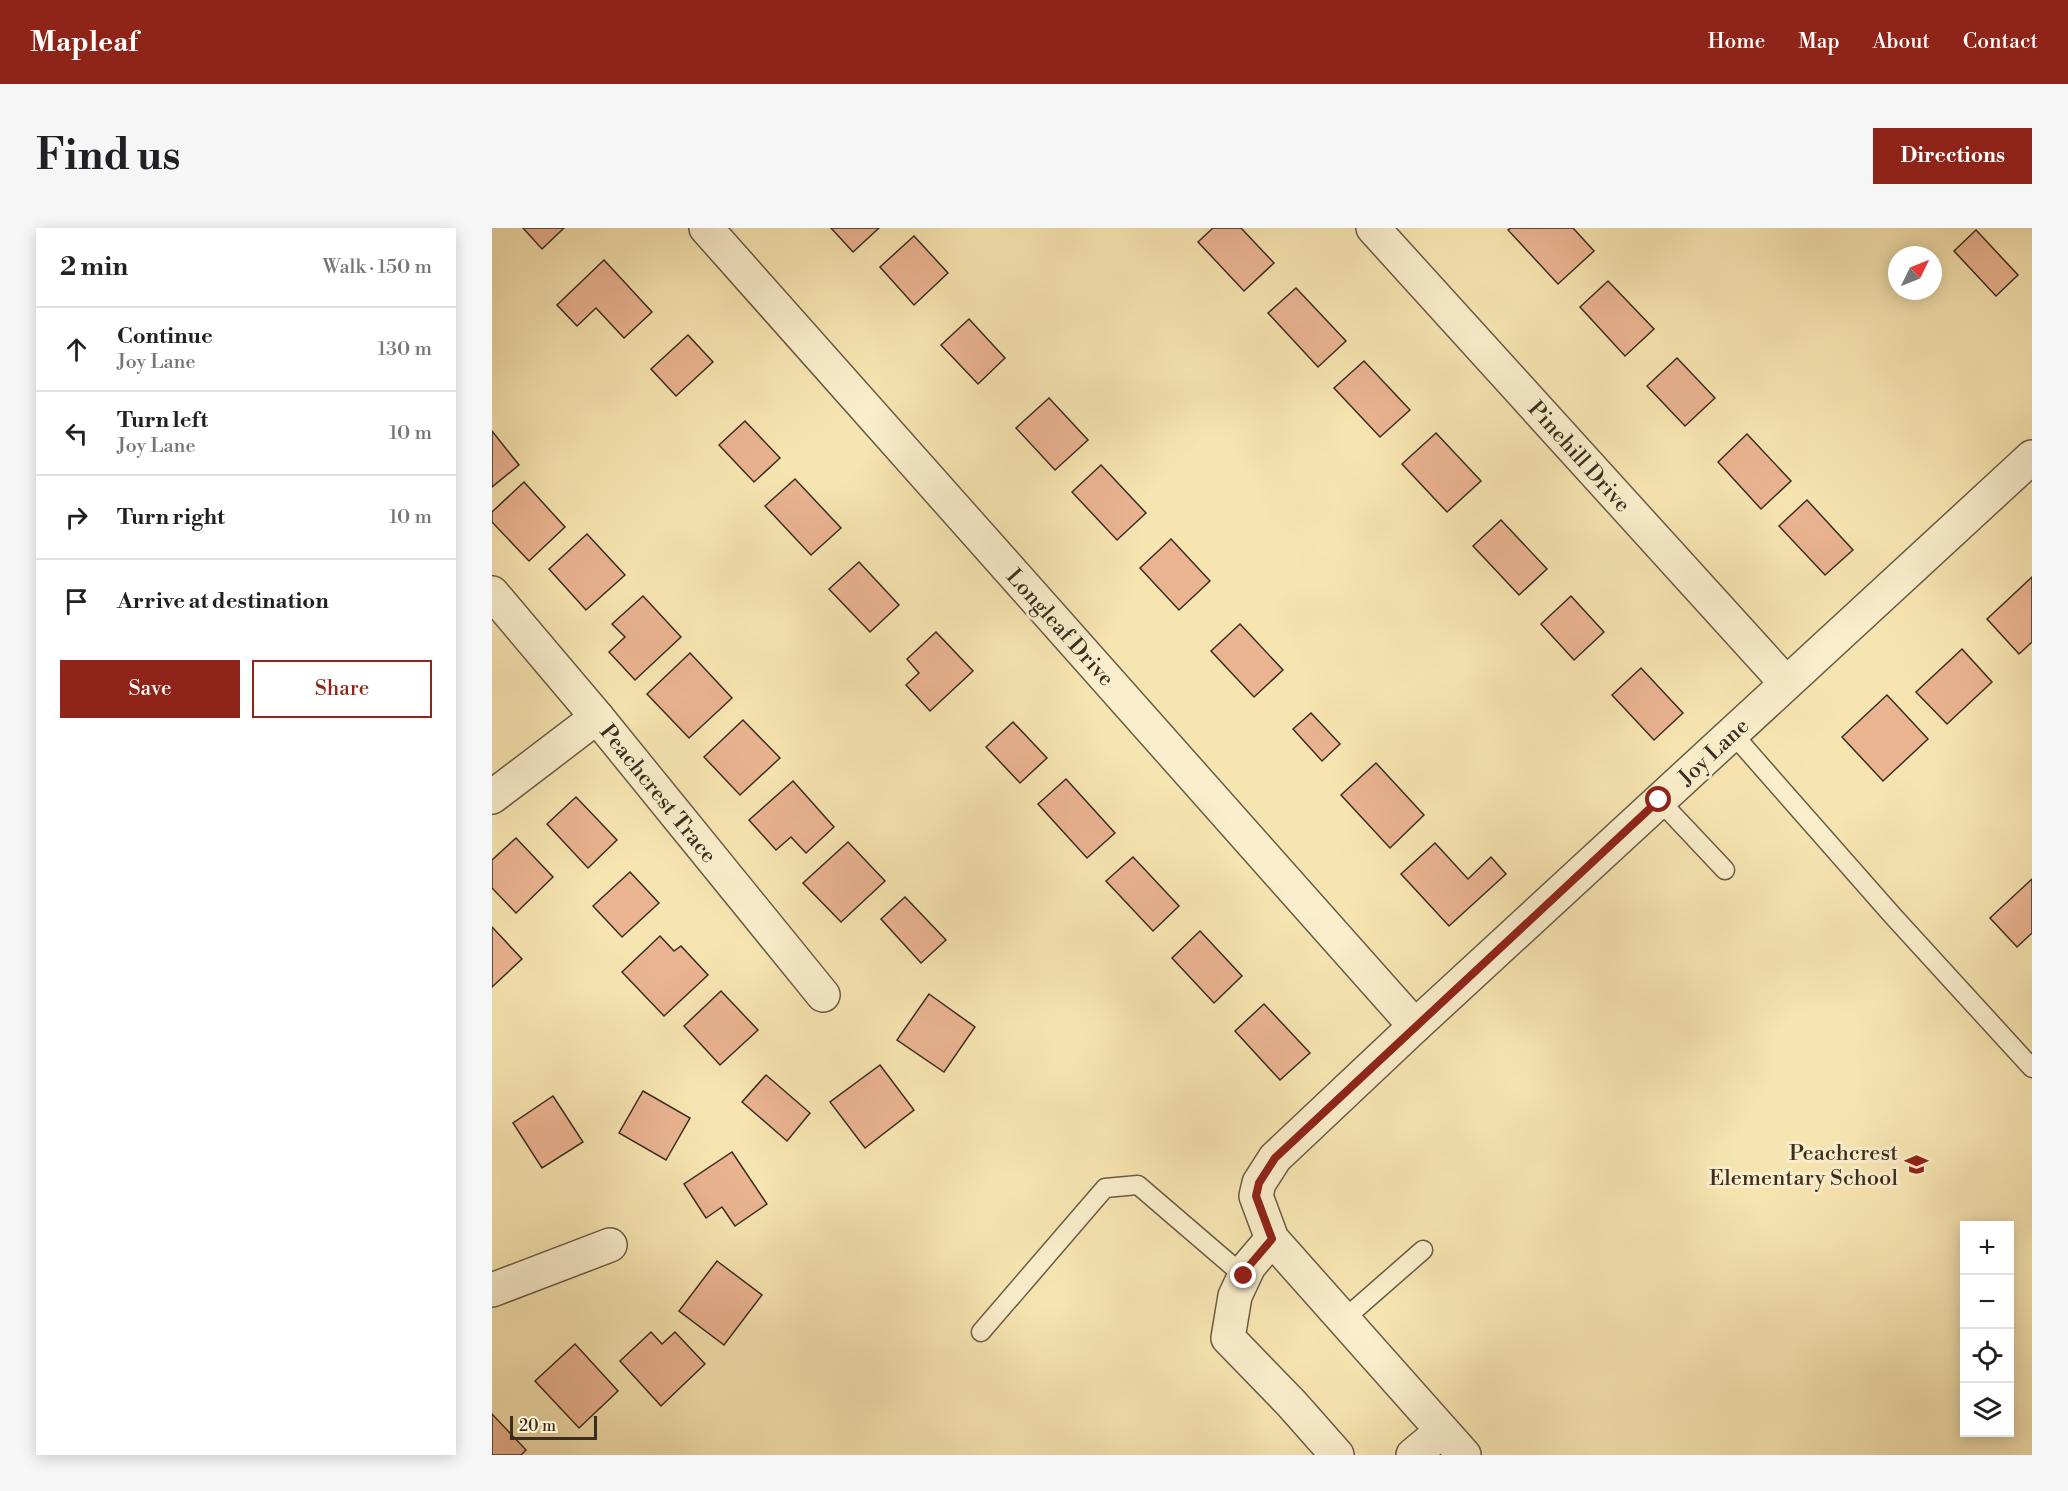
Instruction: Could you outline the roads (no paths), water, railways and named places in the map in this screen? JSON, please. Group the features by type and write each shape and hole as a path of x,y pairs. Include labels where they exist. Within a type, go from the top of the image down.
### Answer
{"street":[{"name":"Longleaf Drive","path":"706,228 1415,1026"},
{"name":"Pinehill Drive","path":"1373,228 1786,683"},
{"name":"Joy Lane","path":"1464,1455 1272,1239 1256,1196 1259,1183 1275,1158 1415,1026 2032,457"},
{"name":"Peachcrest Trace","path":"492,593 597,717 823,995"},
{"path":"492,797 597,717"},
{"path":"1272,1239 1249,1266 1235,1296 1228,1338 1337,1455"},
{"path":"492,1290 610,1245"},
{"path":"1413,1455 1442,1431"}],"lane":[{"path":"1732,733 1893,916 2032,1068"},
{"path":"1659,800 1725,870"},
{"path":"981,1332 1105,1188 1138,1185 1244,1276"},
{"path":"1343,1320 1423,1250"}],"place":[{"name":"Peachcrest Elementary School","path":"1916,1165"}]}
